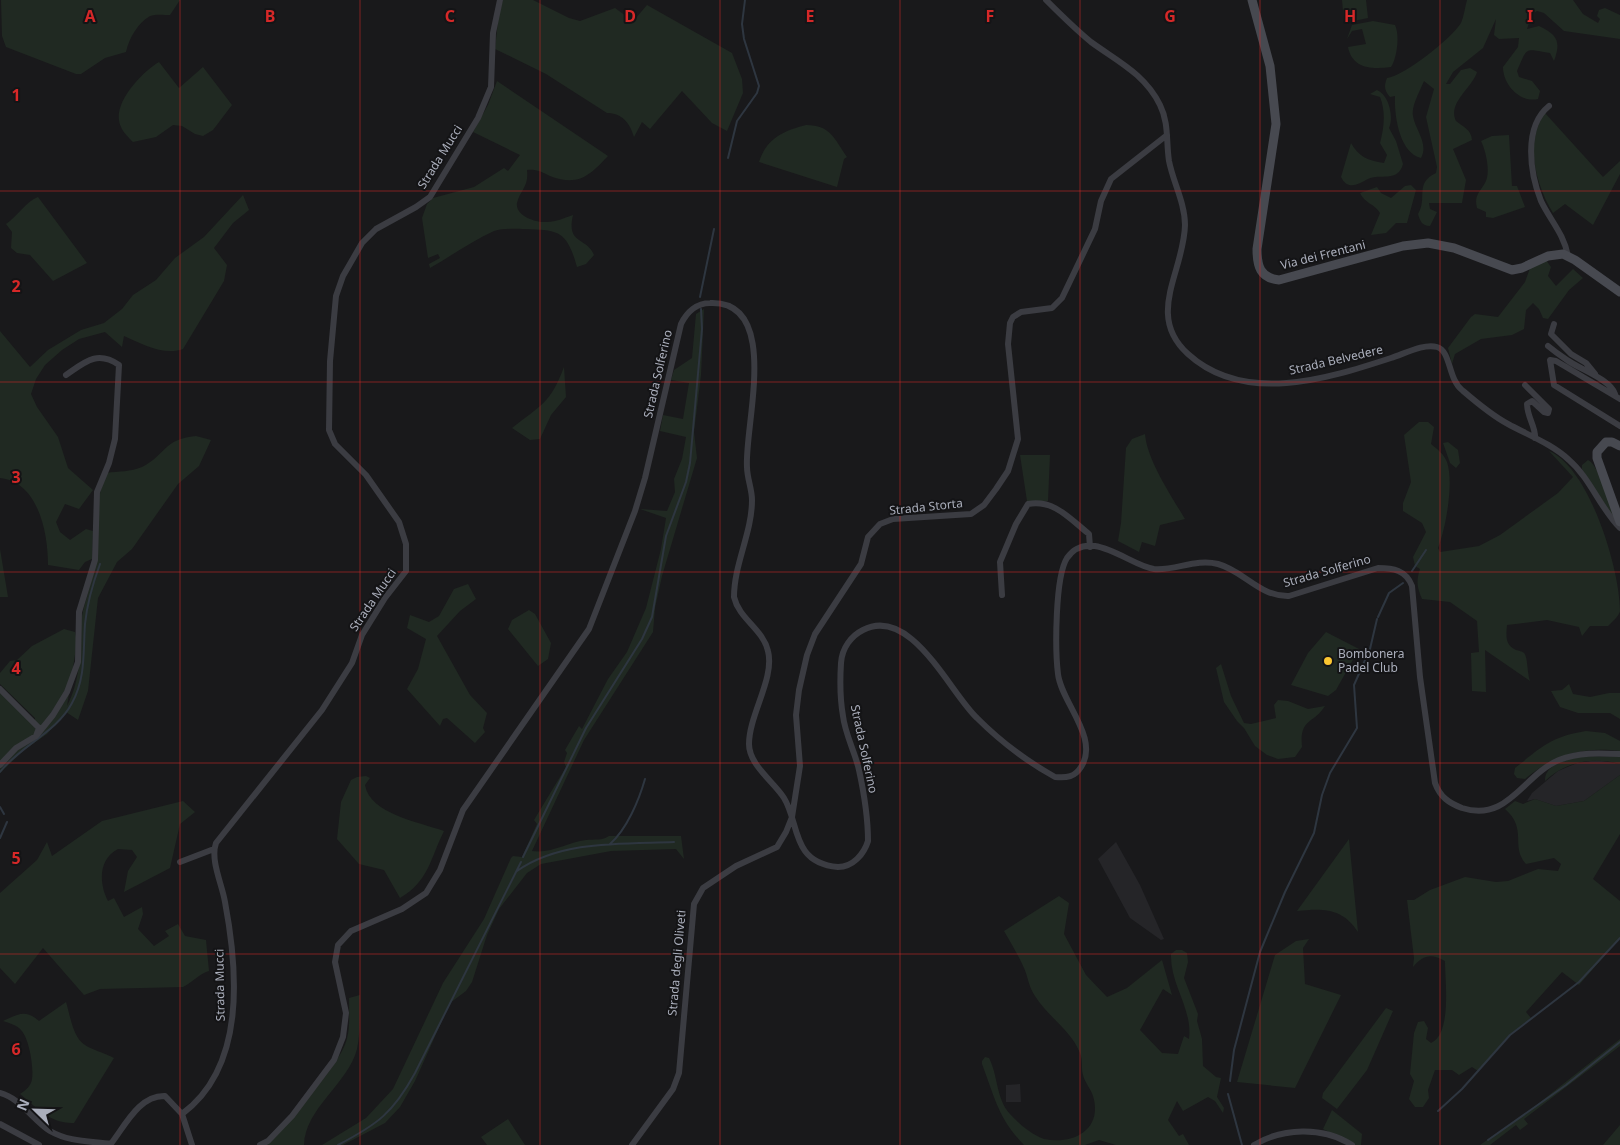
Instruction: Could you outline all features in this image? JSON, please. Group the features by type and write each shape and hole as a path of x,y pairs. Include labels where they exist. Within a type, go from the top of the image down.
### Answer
{"main road":[{"name":"Via dei Frentani","path":"1252,0 1270,66 1276,124 1257,249 1257,264 1261,272 1269,278 1279,280 1403,246 1428,243 1454,248 1512,270 1522,268 1558,253 1568,256"},
{"path":"1568,256 1620,292"},
{"path":"1620,446 1612,442 1606,442 1597,452 1597,458 1620,522"}],"street":[{"name":"Strada Mucci","path":"182,1114 197,1100 213,1077 226,1050 233,1018 229,928 214,849 223,832 322,710 352,663 359,639 384,598 406,571 406,544 399,522 366,475 335,444 329,430 329,391 335,305 343,276 362,243 376,228 416,207 430,197 482,111 491,87 493,33 500,0"},
{"name":"Strada Belvedere","path":"1046,0 1091,41 1138,75 1152,90 1163,113 1169,160 1183,210 1184,226 1183,244 1167,316 1172,334 1188,354 1210,369 1235,380 1279,384 1353,369 1426,347 1436,346 1445,352 1450,372 1458,387 1498,418 1557,450 1575,465 1605,510 1620,528"},
{"path":"1549,106 1536,123 1531,148 1539,193 1561,235 1568,256"},
{"name":"Strada Storta","path":"792,817 800,766 796,715 799,690 814,634 860,564 868,537 873,529 893,520 971,514 984,505 996,489 1008,471 1018,439 1008,344 1010,323 1021,312 1052,308 1062,298 1095,229 1100,201 1111,178 1123,167 1167,136"},
{"name":"Strada Solferino","path":"260,1145 268,1141 292,1116 334,1060 343,1037 346,1012 335,962 338,945 351,932 402,909 426,893 440,870 463,810 589,630 640,494 681,324 694,308 708,303 732,308 745,319 753,335 751,422 746,466 752,500 734,597 740,610 762,636 769,653 768,669 755,710 751,736 751,753 756,764 785,800 805,851 815,861 828,866 842,867 854,861 864,852 868,841 859,770 843,716 841,662 843,652 851,639 871,627 889,627 905,634 943,672 975,717 1041,768 1055,777 1064,778 1077,772 1083,764 1086,749 1082,728 1058,676 1059,584 1068,557 1080,548 1090,547 1113,550 1146,567 1156,569 1200,562 1217,564 1231,569 1262,590 1282,596 1290,596 1378,568 1389,568 1404,574 1412,586 1420,677 1435,783 1444,798 1461,808 1476,812 1491,811 1517,793 1538,772 1558,760 1577,754 1620,754"},
{"path":"1554,324 1551,334 1571,354 1586,363 1597,377"},
{"path":"1548,346 1568,361 1597,377 1614,390 1617,397"},
{"path":"0,765 16,748 36,736 53,715 67,692 78,662 79,612 95,560 97,492 108,463 114,439 120,365 109,358 91,358 66,375"},
{"path":"1617,397 1556,361 1550,360 1554,385 1620,426"},
{"path":"1525,385 1549,409 1548,413 1544,412 1532,401 1527,404 1527,416 1532,425 1535,438"},
{"path":"1002,596 1000,562 1016,524 1028,504 1040,502 1055,507 1089,534 1090,547"},
{"path":"0,689 39,728 36,736"},
{"name":"Strada degli Oliveti","path":"632,1145 673,1088 679,1073 694,904 703,888 736,866 777,847 792,817"},
{"path":"180,862 214,849"},
{"path":"0,1093 12,1099 50,1131 78,1141 111,1144 143,1102 154,1096 166,1096 182,1114 192,1145"},
{"path":"0,1124 39,1145"},
{"path":"1254,1145 1283,1132 1309,1132 1329,1136 1352,1145"}],"shaded area":[{"path":"1,0 180,0 170,15 152,15 146,19 132,36 126,52 105,58 81,74 76,74 6,47 2,36"},
{"path":"503,0 533,0 569,18 580,21 615,8 630,19 635,19 647,5 732,53 742,79 743,93 727,131 712,123 682,91 650,129 642,122 634,137 628,123 621,117 607,113 546,74 495,49 499,12"},
{"path":"1342,0 1366,0 1368,18 1344,23"},
{"path":"1467,0 1573,0 1583,14 1598,23 1600,19 1597,16 1599,10 1605,8 1620,15 1620,39 1564,31 1544,13 1537,11 1532,14 1527,29 1539,26 1550,33 1556,40 1557,49 1554,61 1550,53 1531,50 1525,53 1517,71 1519,77 1532,81 1540,91 1538,99 1531,99 1525,98 1513,91 1506,80 1503,67 1518,47 1519,38 1499,39 1494,35 1496,19 1483,48 1453,72 1446,84 1450,84 1461,70 1470,68 1477,72 1475,78 1458,102 1454,114 1456,121 1468,131 1472,140 1453,149 1466,180 1462,203 1429,203 1430,209 1437,212 1430,226 1427,226 1422,223 1418,214 1421,208 1425,181 1436,173 1437,167 1426,117 1434,89 1424,81 1413,108 1414,121 1423,142 1421,158 1414,155 1403,141 1397,122 1395,96 1390,97 1388,95 1385,83 1387,78 1395,76 1416,64 1456,30 1461,23"},
{"path":"1373,21 1395,25 1397,29 1397,46 1391,67 1370,68 1358,63 1350,54 1348,47 1366,44 1362,29 1352,31 1347,39 1352,25"},
{"path":"159,62 179,88 203,67 232,105 213,130 203,136 195,134 182,126 173,125 156,137 133,142 125,133 119,118 124,99 144,73"},
{"path":"497,81 608,156 589,174 576,180 560,179 539,171 527,170 526,184 517,203 519,212 528,218 538,221 554,221 573,215 572,231 578,240 591,249 594,255 586,264 577,267 565,239 554,232 537,229 509,229 494,231 430,268 429,264 440,258 438,254 428,258 422,218 427,204 433,198 474,187 504,168 508,171 520,155 473,132 488,105"},
{"path":"1377,90 1385,96 1391,112 1389,128 1396,141 1403,164 1401,170 1393,176 1373,177 1350,185 1341,177 1351,143 1360,155 1373,161 1384,163 1387,155 1380,143 1384,120 1382,103 1380,97 1370,94"},
{"path":"1545,113 1603,177 1620,161 1620,174 1593,225 1565,204 1553,213 1547,202 1537,177 1534,150 1535,137"},
{"path":"806,125 821,127 827,130 847,157 844,159 837,187 759,162 771,141 783,133"},
{"path":"1509,135 1512,186 1517,186 1525,207 1493,218 1486,217 1486,212 1477,208 1476,204 1488,174 1485,150 1481,141 1492,136"},
{"path":"1411,185 1416,190 1407,223 1396,223 1386,233 1371,235 1380,213 1360,193 1377,187 1381,193 1391,198 1405,186"},
{"path":"243,195 249,210 233,223 214,248 227,265 224,281 183,349 176,351 161,350 124,336 122,347 105,332 79,339 62,350 45,365 36,379 31,394 37,407 58,437 68,468 93,490 79,509 65,504 56,522 60,532 70,540 86,529 93,531 92,559 85,562 79,570 48,565 46,539 39,511 24,489 13,482 0,478 0,331 30,367 48,350 81,330 104,323 122,309 133,295 156,280 175,258 204,237"},
{"path":"38,197 87,263 53,281 30,255 17,253 11,248 12,232 6,224 29,202"},
{"path":"1546,260 1551,267 1548,276 1556,286 1573,269 1583,278 1569,290 1548,319 1543,318 1539,309 1533,303 1526,310 1524,329 1512,335 1481,339 1455,354 1452,364 1448,348 1471,317 1475,314 1498,317 1525,282 1530,268"},
{"path":"704,309 701,375 694,432 697,458 662,576 655,608 653,632 584,740 532,851 546,851 579,841 601,839 609,836 681,836 684,859 676,849 611,851 541,864 527,873 499,909 487,935 472,982 466,991 450,1003 415,1081 400,1107 385,1123 343,1145 322,1145 366,1118 393,1089 443,983 484,919 511,858 513,856 522,857 537,824 534,820 566,767 564,762 567,753 565,750 579,726 582,729 608,679 627,652 646,608 661,549 666,518 640,509 667,511 675,492 674,479 682,459 686,437 660,431 663,415 683,419 689,383 671,380 674,370 692,358 696,314"},
{"path":"564,367 566,397 551,415 540,439 530,440 512,428 544,403 554,389"},
{"path":"1419,422 1428,422 1434,427 1431,444 1444,457 1449,471 1448,505 1444,529 1438,548 1440,552 1479,546 1500,535 1558,493 1573,477 1549,451 1564,461 1577,477 1600,521 1615,571 1620,611 1608,626 1590,626 1582,636 1579,627 1547,620 1507,625 1508,643 1512,648 1524,653 1530,681 1485,650 1486,692 1472,691 1471,653 1479,652 1477,621 1450,602 1422,599 1418,584 1420,569 1415,566 1413,557 1426,532 1422,523 1403,511 1403,503 1411,482 1404,435"},
{"path":"1145,434 1155,467 1185,519 1160,525 1155,546 1142,542 1139,552 1118,541 1126,448 1132,439"},
{"path":"196,436 211,440 199,466 178,484 132,549 117,562 98,598 88,691 78,720 66,712 47,734 24,750 0,773 0,691 34,724 35,718 0,684 0,673 10,661 17,660 32,646 64,629 75,632 77,642 67,706 72,696 79,666 82,618 91,579 96,512 107,473 138,469 156,458 177,440"},
{"path":"1448,442 1458,450 1460,463 1456,468 1450,463 1443,443"},
{"path":"1020,455 1050,455 1048,501 1027,501"},
{"path":"1588,460 1600,476 1615,515 1612,516 1582,469 1582,465"},
{"path":"0,549 8,597 0,597"},
{"path":"468,584 476,599 460,611 437,636 470,695 487,713 483,728 485,732 475,743 447,718 443,719 440,726 407,689 418,669 426,639 407,628 410,615 429,622 439,616 454,589"},
{"path":"529,610 535,614 551,643 548,659 538,666 508,629 512,620"},
{"name":"Bombonera Padel Club","path":"1326,632 1359,649 1336,690 1328,696 1291,685 1308,653"},
{"path":"1221,664 1231,696 1244,723 1251,724 1276,718 1274,705 1278,700 1288,701 1308,709 1325,706 1305,726 1302,747 1295,757 1278,759 1267,755 1255,746 1224,702 1216,668"},
{"path":"1569,684 1573,694 1590,697 1620,693 1620,719 1610,713 1578,713 1560,707 1551,691 1562,690"},
{"path":"1586,731 1605,733 1620,741 1620,751 1581,751 1558,758 1525,779 1517,778 1514,774 1515,768 1547,744 1564,736"},
{"path":"1578,756 1620,757 1620,764 1600,761 1580,762 1562,769 1545,781 1548,771 1552,767"},
{"path":"1597,760 1620,764 1620,775 1584,801 1556,806 1535,799 1527,801 1532,793 1558,771 1577,763"},
{"path":"1620,775 1620,834 1593,879 1620,901 1620,938 1579,985 1562,972 1526,1012 1531,1018 1509,1035 1478,1071 1472,1067 1459,1075 1452,1070 1435,1070 1428,1090 1429,1098 1423,1107 1415,1107 1409,1099 1414,1081 1410,1074 1414,1033 1418,1022 1424,1021 1428,1028 1426,1039 1431,1043 1438,1038 1442,1029 1446,1006 1445,961 1428,956 1420,960 1413,967 1414,958 1407,900 1414,900 1430,890 1465,877 1496,882 1508,881 1538,869 1558,871 1561,864 1554,858 1526,864 1519,851 1516,824 1512,816 1505,809 1515,801 1523,804 1535,799 1556,806 1584,801"},
{"path":"366,776 370,778 365,785 369,795 376,803 397,816 444,831 423,877 410,891 400,898 384,870 359,864 337,839 341,802 351,780"},
{"path":"183,801 195,812 180,824 170,868 124,892 128,871 137,857 132,850 118,849 111,853 104,865 102,872 103,887 108,901 114,898 124,917 142,907 143,914 138,929 154,946 169,936 165,931 178,924 185,936 206,940 209,971 183,987 100,989 84,995 43,948 15,984 0,968 0,893 37,860 47,842 52,856 102,821"},
{"path":"1349,839 1358,932 1346,918 1332,911 1297,911"},
{"path":"1116,842 1140,885 1164,939 1161,940 1130,918 1098,859"},
{"path":"1059,896 1069,903 1064,934 1086,975 1107,997 1127,988 1162,960 1172,995 1163,989 1140,1030 1162,1053 1178,1054 1184,1036 1189,1039 1188,1017 1174,976 1171,954 1176,950 1182,950 1187,953 1188,962 1184,978 1198,1014 1197,1021 1202,1039 1203,1066 1216,1077 1221,1078 1217,1097 1224,1108 1223,1113 1215,1101 1208,1097 1183,1111 1177,1101 1168,1120 1179,1136 1183,1134 1189,1145 1116,1145 1099,1140 1085,1145 1024,1145 1008,1126 994,1097 982,1064 985,1057 989,1058 992,1065 1005,1108 1017,1121 1034,1134 1044,1139 1055,1140 1075,1137 1090,1126 1094,1117 1093,1096 1083,1075 1080,1053 1071,1037 1033,993 1024,968 1004,931"},
{"path":"1309,939 1303,948 1305,984 1341,995 1295,1088 1237,1082 1275,955 1296,941"},
{"path":"360,995 357,1049 345,1074 311,1119 304,1145 262,1145 269,1141 299,1108 338,1058 348,1035 349,998"},
{"path":"66,1002 72,1026 81,1042 114,1058 74,1123 66,1123 51,1118 38,1110 20,1094 28,1088 31,1081 30,1053 21,1030 15,1025 3,1021 13,1016 26,1014 39,1021"},
{"path":"1386,1008 1393,1011 1367,1070 1337,1109 1322,1098 1323,1093"},
{"path":"1620,1039 1620,1046 1524,1119 1528,1124 1520,1130 1516,1125 1490,1145 1480,1145 1534,1107"},
{"path":"1020,1084 1021,1102 1006,1102 1006,1085"},
{"path":"1332,1110 1362,1134 1361,1145 1354,1145 1323,1129"},
{"path":"508,1119 525,1145 487,1145 481,1137"},
{"path":"1620,1125 1620,1145 1603,1145"}],"waterway":[{"path":"728,158 737,121 757,93 759,86 744,39 742,24 745,0"},
{"path":"700,297 714,229"},
{"path":"523,857 586,728 642,639 652,617 666,536 686,482 690,463 702,329 701,309"},
{"path":"1412,571 1426,550"},
{"path":"0,772 18,754 48,731 72,703 80,684 86,616 100,564"},
{"path":"1378,617 1389,593 1403,583"},
{"path":"1230,1081 1234,1050 1260,952 1285,892 1314,833 1322,795 1330,773 1357,728 1354,685 1370,649 1377,619"},
{"path":"610,844 632,814 645,779"},
{"path":"0,807 4,814"},
{"path":"0,838 7,822"},
{"path":"517,871 534,861 573,849 614,844 674,842"},
{"path":"338,1145 374,1124 392,1108 407,1087 521,862"},
{"path":"1438,1111 1462,1089 1510,1035 1579,982 1620,938"},
{"path":"1488,1140 1566,1085 1620,1042"},
{"path":"1228,1094 1242,1145"}],"place":[{"name":"Bombonera Padel Club","path":"1328,661"}]}
